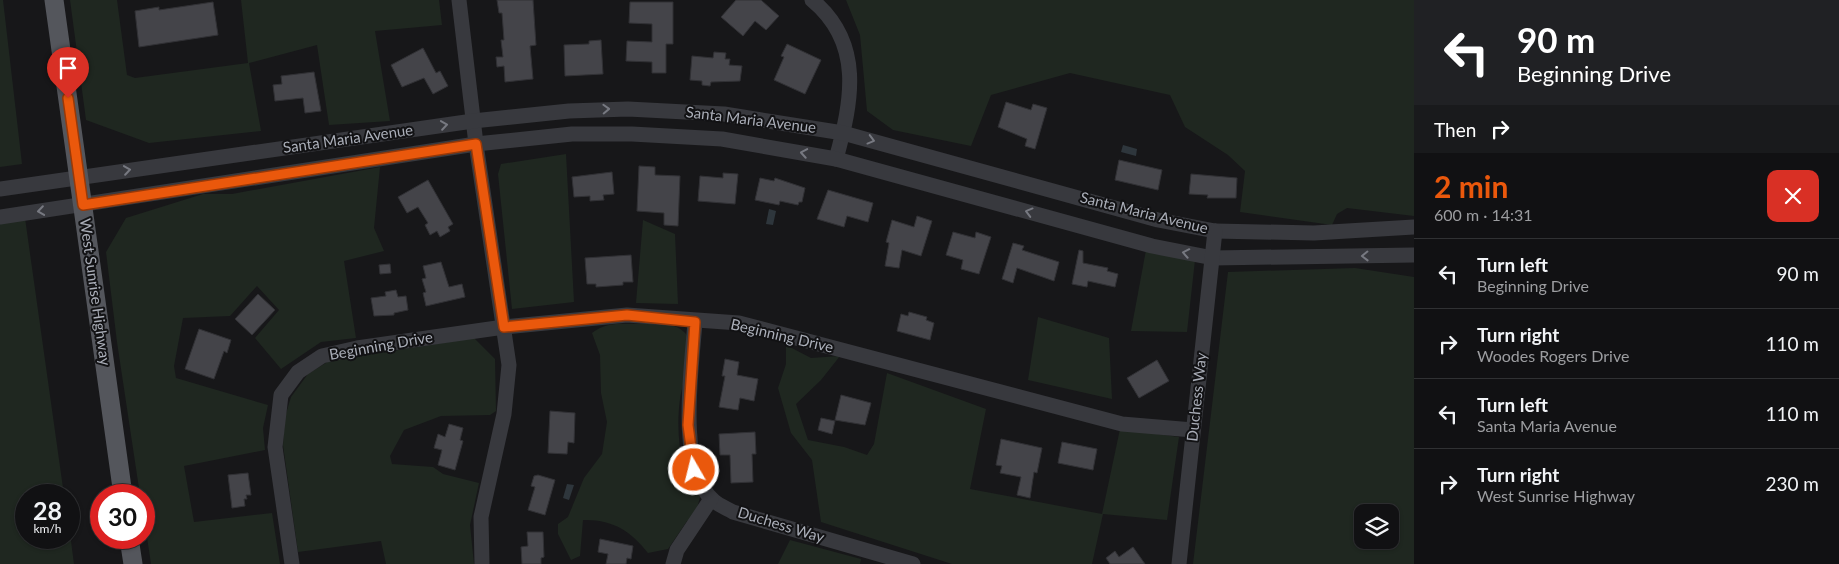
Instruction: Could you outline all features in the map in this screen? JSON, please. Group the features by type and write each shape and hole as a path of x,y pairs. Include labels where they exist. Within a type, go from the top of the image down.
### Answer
{"main road":[{"name":"West Sunrise Highway","path":"54,0 121,484"},
{"path":"131,549 133,564"}],"street":[{"path":"459,0 476,144 504,327 508,375 504,414 481,517 482,564"},
{"path":"812,0 826,12 844,46 851,70 850,95 836,159"},
{"name":"Santa Maria Avenue","path":"0,189 474,121 569,110 628,109 724,114 843,133 1158,220 1215,231 1314,233 1414,227"},
{"name":"Santa Maria Avenue","path":"0,217 476,144 572,134 632,134 722,139 836,159 1152,246 1213,258 1414,255"},
{"name":"Duchess Way","path":"1179,564 1215,231"},
{"name":"Beginning Drive","path":"292,564 275,447 281,395 298,372 322,356 357,348 504,327 627,315 695,322 739,323 1122,424 1193,430"},
{"name":"Duchess Way","path":"695,322 688,425 694,470 712,499 732,512 913,564"},
{"path":"673,564 677,550 712,499"}],"shaded area":[{"path":"0,0 3,0 22,164 0,167"},
{"path":"70,0 117,0 127,75 135,78 248,63 241,0 439,0 442,25 375,31 390,121 329,125 317,45 249,63 261,131 149,143 86,120"},
{"path":"846,0 1414,0 1414,216 1347,208 1337,214 1332,225 1240,212 1245,171 1228,155 1185,127 1170,95 1070,73 991,95 971,146 893,130 867,111 860,35"},
{"path":"1123,145 1137,149 1136,156 1121,152"},
{"path":"566,154 574,302 512,309 498,174 501,164"},
{"path":"380,167 374,228 384,251 344,261 356,338 321,342 281,369 255,338 279,310 257,286 230,316 183,318 174,366 176,378 268,405 263,428 265,450 184,466 194,522 272,513 280,564 151,564 149,549 155,549 155,484 138,484 117,342 106,252 126,218 203,194 232,194"},
{"path":"769,209 776,211 773,225 766,224"},
{"path":"25,218 62,484 15,484 15,549 72,549 74,564 0,564 0,224"},
{"path":"643,220 675,234 678,304 636,303"},
{"path":"1146,250 1195,260 1187,332 1131,331"},
{"path":"1355,268 1414,277 1414,564 1193,564 1228,272"},
{"path":"1038,317 1109,338 1112,399 1028,380"},
{"path":"649,323 674,326 679,328 688,337 689,354 680,399 679,433 680,451 684,467 700,497 695,516 687,521 668,549 648,553 635,538 620,528 603,522 583,520 580,556 571,560 558,534 558,524 568,517 584,478 602,454 607,422 601,393 600,355 592,333 612,324"},
{"path":"474,338 495,359 496,411 490,415 441,416 404,430 390,456 392,464 433,467 443,474 479,483 470,525 474,564 386,564 381,541 298,552 283,445 285,417 291,397 308,374 329,361"},
{"path":"786,345 811,358 840,356 821,380 796,404 808,440 844,447 867,455 874,444 887,373 986,409 970,489 1102,514 1120,429 1179,437 1167,520 1103,514 1092,564 952,564 821,522 812,460 791,433 778,388 786,364"},
{"path":"567,484 574,485 569,500 563,498"},
{"path":"790,540 861,559 860,564 778,564"}],"building":[{"path":"497,0 533,0 536,45 530,46 533,79 505,82 504,66 497,67 496,57 503,57 501,40 504,40 502,13 499,13"},
{"path":"736,0 761,0 779,16 766,30 755,21 743,36 721,17"},
{"path":"213,2 218,35 139,47 135,11 159,7 159,10"},
{"path":"630,2 673,2 673,44 666,44 666,73 652,73 652,62 626,61 627,41 652,42 652,24 629,23"},
{"path":"601,40 603,74 565,76 564,45 589,44 589,41"},
{"path":"787,44 821,60 805,94 774,80 784,57 781,56"},
{"path":"423,48 436,73 440,71 448,86 433,94 424,78 402,87 391,65"},
{"path":"714,52 726,53 725,59 730,59 729,65 742,66 740,81 711,82 710,86 702,85 702,81 690,80 692,56 713,58"},
{"path":"314,72 321,111 305,113 303,98 275,101 273,85 282,84 281,76"},
{"path":"1006,102 1031,110 1033,104 1047,108 1035,149 1025,146 1027,139 998,127"},
{"path":"1119,160 1162,170 1158,190 1115,180"},
{"path":"639,166 655,167 655,175 680,176 678,226 664,225 664,213 637,211"},
{"path":"612,172 614,194 603,195 604,200 590,201 590,196 574,197 572,177"},
{"path":"723,173 738,174 735,204 698,201 700,176 723,178"},
{"path":"1191,174 1237,178 1236,198 1207,198 1208,195 1189,194"},
{"path":"760,178 774,181 775,178 805,188 802,202 799,202 798,205 780,201 779,205 755,200"},
{"path":"428,180 453,224 448,227 450,231 440,237 437,231 430,235 425,225 428,223 418,207 407,213 398,197"},
{"path":"828,190 873,203 868,222 847,216 844,227 817,219"},
{"path":"917,216 932,221 921,256 902,250 899,268 885,266 889,243 886,242 892,220 914,227"},
{"path":"953,232 975,238 976,232 991,237 979,274 961,269 963,260 946,255"},
{"path":"1013,243 1024,246 1022,250 1059,262 1054,281 1017,268 1013,283 1002,279"},
{"path":"1079,250 1083,251 1083,263 1108,268 1107,271 1118,274 1115,287 1088,281 1087,287 1072,284"},
{"path":"631,255 633,282 623,282 623,285 596,287 596,284 587,284 585,258"},
{"path":"441,262 449,287 462,284 465,297 426,306 423,293 426,292 422,279 426,278 423,266"},
{"path":"390,264 391,273 380,274 379,265"},
{"path":"396,290 398,297 406,296 408,310 394,313 394,315 374,316 371,298 386,296 385,292"},
{"path":"258,294 275,310 252,335 235,319"},
{"path":"909,312 927,317 926,320 934,323 930,340 897,331 901,314 908,316"},
{"path":"199,329 231,340 227,353 224,351 214,379 185,369"},
{"path":"725,359 739,362 737,375 758,379 754,401 740,398 738,410 719,407 725,376 722,376"},
{"path":"1157,360 1169,381 1139,398 1127,378"},
{"path":"841,395 871,403 865,425 835,420"},
{"path":"550,411 575,413 574,443 568,442 567,454 548,453"},
{"path":"821,418 835,421 832,434 818,430"},
{"path":"449,424 463,428 460,440 463,441 455,470 438,465 442,450 434,448 438,434 445,437"},
{"path":"755,432 756,454 752,454 753,482 731,483 730,455 720,455 719,434"},
{"path":"1001,439 1042,448 1037,473 1034,472 1030,498 1017,495 1021,477 1000,473 1002,466 996,465"},
{"path":"1062,442 1097,449 1093,470 1058,463"},
{"path":"248,473 251,495 246,495 247,499 244,499 245,506 232,508 228,475"},
{"path":"538,475 555,480 545,515 528,510 535,487 531,486 534,476"},
{"path":"527,532 543,532 544,557 541,558 541,564 522,564 521,547 528,546"},
{"path":"600,539 633,546 631,559 627,558 626,564 606,564 608,554 598,552"},
{"path":"1133,547 1145,564 1110,564 1106,558 1115,551 1119,557"}],"route":[{"path":"68,98 83,205 476,144 504,327 627,315 695,322 688,425 694,470"}]}
